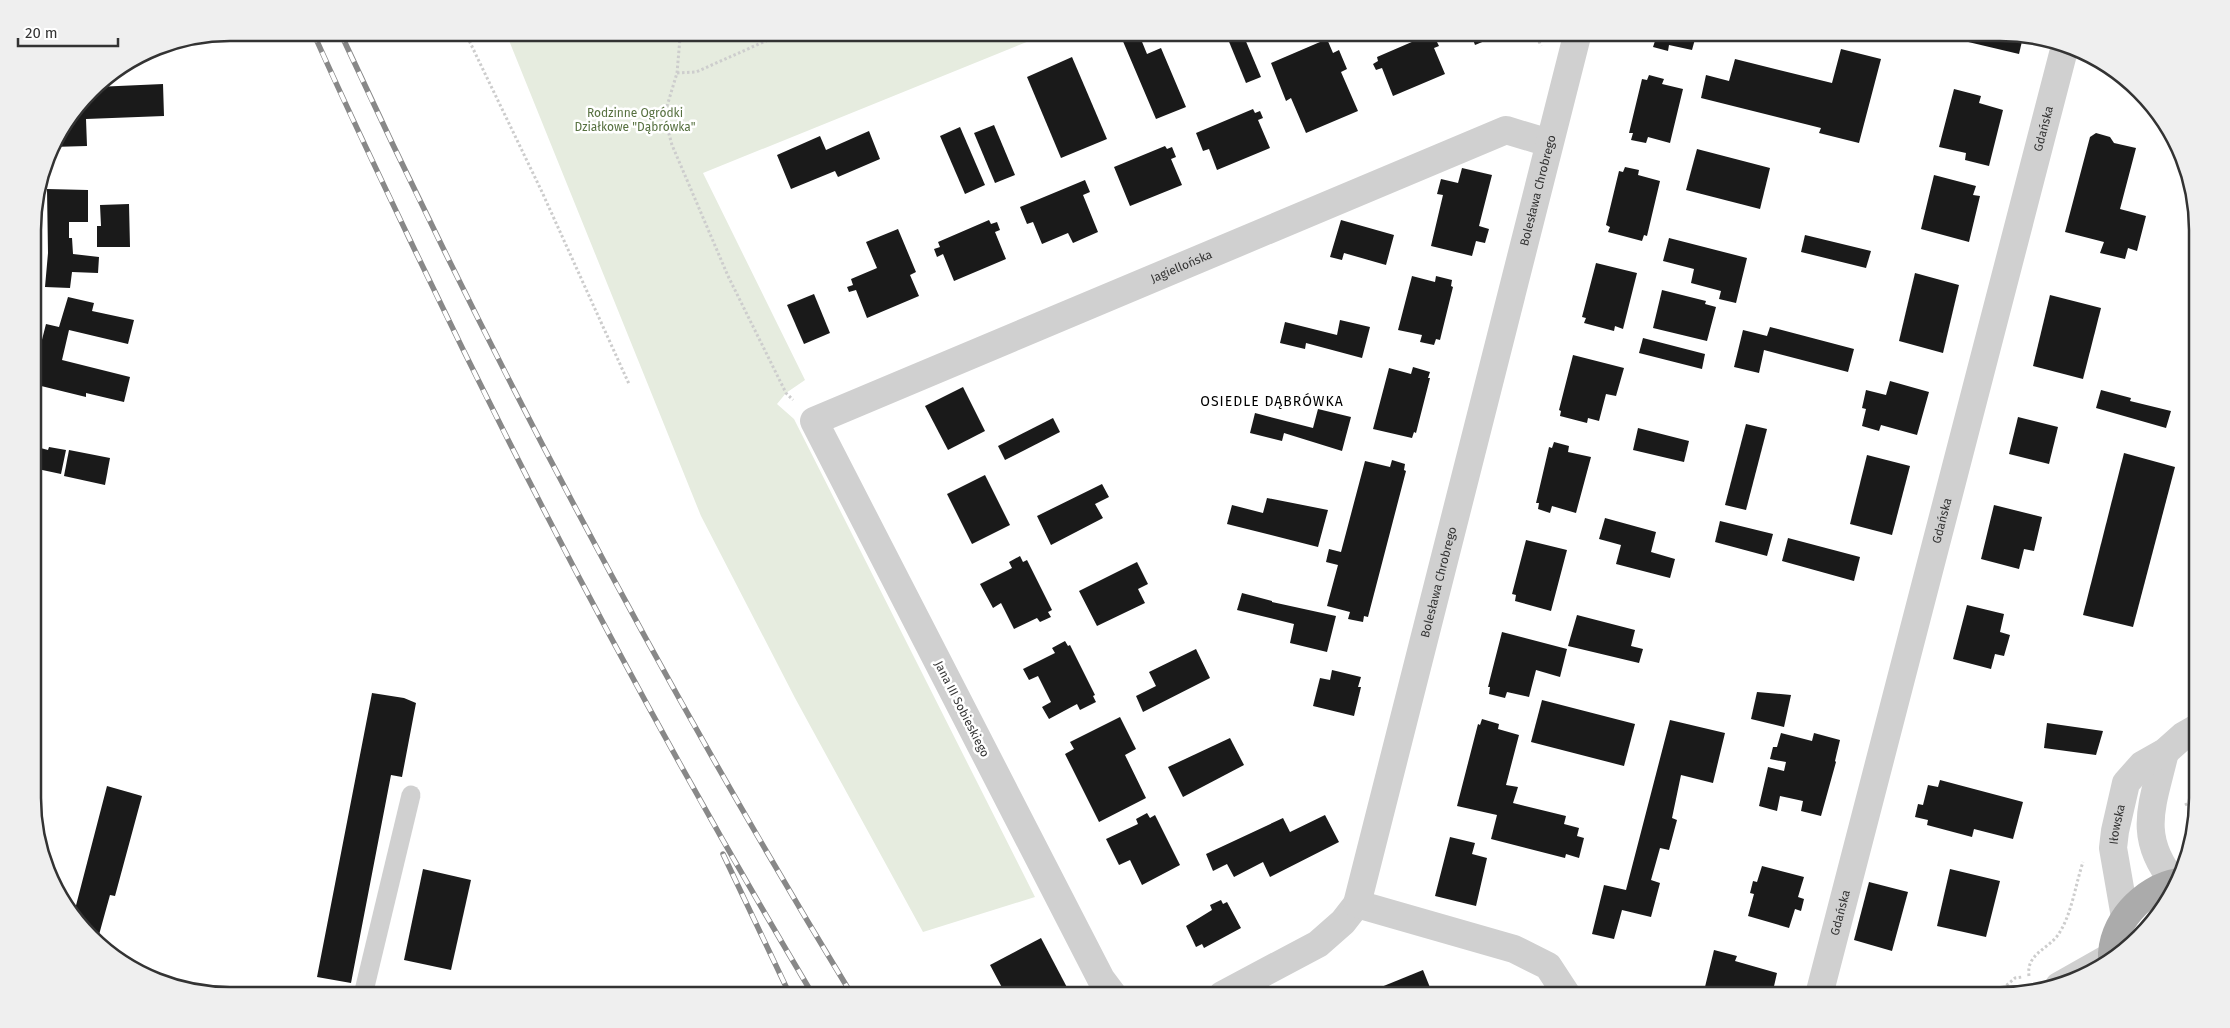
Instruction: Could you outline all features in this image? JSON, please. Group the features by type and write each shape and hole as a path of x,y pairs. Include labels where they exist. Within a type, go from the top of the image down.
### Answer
{"main road":[{"path":"2114,949 2116,936 2125,917 2139,902 2155,890 2166,886"}],"street":[{"name":"Bolesława Chrobrego","path":"1357,904 1576,41"},
{"name":"Gdańska","path":"1821,987 2063,52"},
{"name":"Jagiellońska","path":"814,421 1506,130 1549,144"},
{"name":"Jana III Sobieskiego","path":"814,421 1101,979 1107,987"},
{"name":"Iłowska","path":"2125,917 2113,848 2114,831 2126,783 2142,765 2165,752 2189,733"},
{"path":"2165,752 2152,806 2151,838 2158,858 2171,876"},
{"path":"1237,987 1318,944 1343,922 1357,904 1514,949 1548,966 1562,987"}],"lane":[{"path":"365,987 411,795"}],"path":[{"path":"469,41 542,192 629,384"},
{"path":"680,41 677,73 664,116 672,145 728,276 786,393"},
{"path":"677,73 696,72 766,41"},
{"path":"2030,980 2029,966 2033,957 2057,936 2066,920 2084,860"},
{"path":"2005,987 2015,978 2022,976"}],"green space":[{"name":"Rodzinne Ogródki Działkowe \"Dąbrówka\"","path":"509,41 1029,41 703,173 805,380 786,393 777,404 794,419 1035,897 923,932 795,698 701,516"}],"building":[{"path":"1123,41 1142,41 1147,54 1161,48 1186,107 1156,119"},
{"path":"1229,41 1246,41 1261,77 1246,83"},
{"path":"1322,41 1328,41 1333,53 1339,50 1347,69 1341,72 1358,111 1306,133 1291,98 1286,101 1271,63"},
{"path":"1414,41 1436,41 1439,46 1434,48 1445,74 1393,96 1382,68 1376,70 1373,64 1378,61 1377,57"},
{"path":"1473,41 1485,41 1475,45"},
{"path":"1655,41 1694,41 1692,50 1669,45 1668,51 1653,47"},
{"path":"1964,41 2022,43 2019,54"},
{"path":"1841,49 1881,59 1859,143 1819,133 1821,128 1701,98 1706,75 1729,81 1735,59 1832,83"},
{"path":"1072,57 1107,139 1061,158 1027,77"},
{"path":"1649,75 1664,79 1662,84 1683,89 1670,143 1648,137 1646,143 1631,140 1633,133 1629,133 1642,79 1647,80"},
{"path":"163,84 164,116 86,119 87,146 61,147 80,115 108,86"},
{"path":"1954,89 1981,96 1979,103 2003,110 1989,166 1965,160 1966,153 1939,147"},
{"path":"1253,109 1255,113 1260,111 1263,118 1258,120 1270,148 1217,170 1209,149 1203,151 1196,133"},
{"path":"994,125 1015,175 995,183 974,133"},
{"path":"960,127 985,185 965,194 940,136"},
{"path":"869,131 880,159 838,177 835,171 791,189 777,155 820,136 826,150"},
{"path":"2096,133 2110,137 2114,143 2136,148 2120,209 2146,216 2137,251 2128,248 2125,259 2100,253 2104,242 2065,232 2090,137"},
{"path":"1165,146 1167,149 1172,147 1176,157 1171,159 1182,185 1130,206 1114,167"},
{"path":"1697,149 1770,168 1760,209 1686,190"},
{"path":"1625,167 1639,170 1638,175 1660,181 1647,236 1644,235 1642,241 1608,232 1610,227 1606,225 1619,171 1623,172"},
{"path":"1462,168 1492,175 1479,226 1489,229 1485,243 1476,241 1472,256 1431,246 1443,195 1437,194 1441,179 1458,183"},
{"path":"1934,175 1976,186 1973,195 1980,196 1969,242 1921,229"},
{"path":"1085,180 1090,192 1083,195 1098,232 1073,243 1068,233 1042,244 1033,222 1027,224 1020,207"},
{"path":"47,189 88,190 88,222 69,222 69,238 72,238 73,254 99,257 98,273 72,272 70,288 45,287 48,253"},
{"path":"129,204 130,247 97,247 97,226 101,226 100,205"},
{"path":"989,220 991,224 997,222 1000,230 995,232 1006,259 954,281 943,254 937,257 934,249 940,247 938,242"},
{"path":"1341,220 1394,235 1386,265 1344,253 1342,260 1330,257"},
{"path":"898,229 916,272 910,275 919,296 867,318 856,290 849,292 847,287 853,285 851,279 877,268 866,242"},
{"path":"1805,235 1871,251 1866,268 1801,252"},
{"path":"1669,238 1747,258 1736,303 1719,299 1721,291 1691,283 1694,269 1663,261"},
{"path":"1596,263 1637,273 1623,329 1615,326 1614,331 1584,323 1586,318 1582,317"},
{"path":"1915,273 1959,285 1943,353 1899,341"},
{"path":"1412,276 1435,282 1436,276 1452,280 1451,286 1453,287 1440,340 1436,339 1434,345 1420,342 1422,335 1398,330"},
{"path":"1662,290 1706,301 1705,304 1716,307 1707,341 1653,328"},
{"path":"814,294 830,333 804,344 787,305"},
{"path":"2050,295 2101,308 2083,379 2033,366"},
{"path":"68,297 94,303 92,311 134,320 128,344 69,330 62,360 130,377 124,402 86,393 86,397 41,386 41,344 46,324 59,327"},
{"path":"1340,320 1370,327 1362,358 1306,343 1305,349 1280,343 1285,322 1337,335"},
{"path":"1770,327 1854,349 1848,372 1764,350 1759,373 1734,367 1743,330 1767,336"},
{"path":"1643,338 1705,354 1702,369 1639,353"},
{"path":"1573,355 1624,368 1616,396 1606,394 1599,421 1588,418 1587,423 1560,416 1561,411 1559,410"},
{"path":"1413,367 1430,372 1416,433 1414,432 1412,438 1373,429 1389,368 1411,374"},
{"path":"1890,381 1929,392 1917,435 1881,425 1879,431 1862,426 1866,409 1862,408 1866,390 1886,395"},
{"path":"963,387 985,431 948,450 925,406"},
{"path":"2101,390 2131,398 2130,401 2171,411 2166,428 2096,408"},
{"path":"1318,409 1351,417 1342,451 1284,433 1282,441 1250,433 1255,413 1313,428"},
{"path":"2018,417 2058,427 2049,464 2009,454"},
{"path":"1053,418 1060,432 1005,460 998,446"},
{"path":"1746,424 1767,429 1746,510 1725,505"},
{"path":"1638,428 1689,441 1684,462 1633,450"},
{"path":"1554,442 1569,446 1568,452 1591,457 1576,513 1552,506 1550,513 1538,509 1539,503 1536,503 1549,447 1552,448"},
{"path":"49,447 66,450 61,474 41,470 41,448 48,450"},
{"path":"69,450 110,458 105,485 64,476"},
{"path":"2124,453 2175,467 2133,627 2083,615"},
{"path":"1867,455 1910,466 1892,535 1850,524"},
{"path":"1392,460 1405,464 1404,470 1406,471 1368,617 1364,616 1363,622 1348,619 1350,612 1327,606 1338,565 1326,562 1329,549 1341,552 1365,461 1390,467"},
{"path":"985,475 1010,525 972,544 947,494"},
{"path":"1102,484 1109,497 1095,504 1103,518 1051,545 1037,516"},
{"path":"1267,498 1328,510 1318,547 1227,524 1232,505 1263,513"},
{"path":"1994,505 2042,517 2034,551 2024,549 2019,569 1981,559"},
{"path":"1605,518 1656,532 1651,552 1675,559 1670,578 1616,564 1621,545 1599,539"},
{"path":"1720,521 1773,534 1767,556 1715,542"},
{"path":"1788,538 1860,557 1854,581 1782,561"},
{"path":"1526,540 1567,550 1551,611 1515,601 1516,595 1512,594"},
{"path":"1020,556 1023,562 1027,560 1052,610 1048,612 1051,617 1040,622 1037,618 1014,629 1001,603 993,608 980,584 1012,568 1009,562"},
{"path":"1137,562 1148,584 1138,589 1145,603 1097,626 1079,591"},
{"path":"1242,593 1272,602 1336,616 1327,652 1290,643 1294,624 1237,610"},
{"path":"1967,605 2004,614 2000,632 2010,635 2004,656 1995,654 1991,669 1953,659"},
{"path":"1577,615 1635,630 1631,646 1643,649 1639,663 1568,646"},
{"path":"1502,632 1567,649 1560,677 1536,670 1529,697 1507,692 1505,698 1489,694 1490,687 1488,687"},
{"path":"1065,641 1068,646 1070,645 1095,695 1093,696 1096,702 1080,710 1077,704 1049,719 1042,707 1051,702 1038,676 1029,680 1023,669 1055,653 1052,648"},
{"path":"1196,649 1210,678 1143,712 1136,696 1156,686 1149,672"},
{"path":"1332,670 1361,677 1358,687 1361,687 1354,716 1313,706 1320,678 1330,680"},
{"path":"1757,692 1791,695 1784,727 1751,719"},
{"path":"372,693 404,698 416,703 402,777 391,775 351,983 317,977"},
{"path":"1542,700 1635,724 1624,766 1531,742"},
{"path":"1120,717 1136,749 1125,755 1146,798 1099,822 1065,754 1074,749 1070,742"},
{"path":"1482,719 1499,724 1498,729 1519,735 1506,785 1518,787 1513,803 1566,816 1564,824 1579,828 1577,836 1584,838 1579,858 1566,854 1565,858 1491,839 1497,815 1457,806 1478,724 1480,725"},
{"path":"1670,720 1725,733 1713,783 1681,775 1672,818 1677,820 1669,850 1660,848 1651,880 1660,883 1651,917 1622,910 1614,939 1592,934 1604,885 1626,890"},
{"path":"2047,723 2103,731 2096,755 2044,748"},
{"path":"1781,733 1812,741 1814,733 1840,740 1821,816 1801,811 1803,801 1780,796 1777,811 1759,806 1768,767 1784,771 1786,762 1770,759 1773,747 1777,747"},
{"path":"1230,738 1244,765 1183,797 1168,767"},
{"path":"1940,780 2023,802 2013,839 1974,829 1972,837 1927,825 1928,820 1915,817 1918,804 1923,805 1928,785 1938,787"},
{"path":"107,786 142,796 115,896 110,895 99,933 76,907"},
{"path":"1147,813 1150,818 1155,815 1180,865 1142,885 1130,860 1119,865 1106,839 1138,824 1136,819"},
{"path":"1325,815 1339,842 1270,877 1263,862 1234,877 1227,864 1213,871 1206,854 1283,818 1290,832"},
{"path":"1450,837 1475,843 1472,854 1487,858 1476,906 1435,896"},
{"path":"1762,866 1804,877 1798,897 1804,899 1801,911 1795,909 1789,928 1748,916 1754,894 1750,893 1753,881 1757,882"},
{"path":"423,869 471,880 451,970 404,960"},
{"path":"1950,869 2000,881 1986,937 1937,926"},
{"path":"1869,882 1908,892 1892,951 1854,940"},
{"path":"1221,900 1223,904 1227,902 1241,928 1204,948 1202,944 1196,947 1186,926 1212,910 1210,905"},
{"path":"1041,938 1067,987 1002,987 990,965"},
{"path":"1714,950 1737,956 1735,961 1777,973 1774,987 1705,987"},
{"path":"1423,970 1430,987 1381,987"}],"railway":[{"path":"317,41 457,336 553,528 706,810 808,987"},
{"path":"344,41 458,278 582,521 714,760 847,987"},
{"path":"723,854 786,987"}],"district":[{"name":"OSIEDLE DĄBRÓWKA","path":"1272,401"}]}
